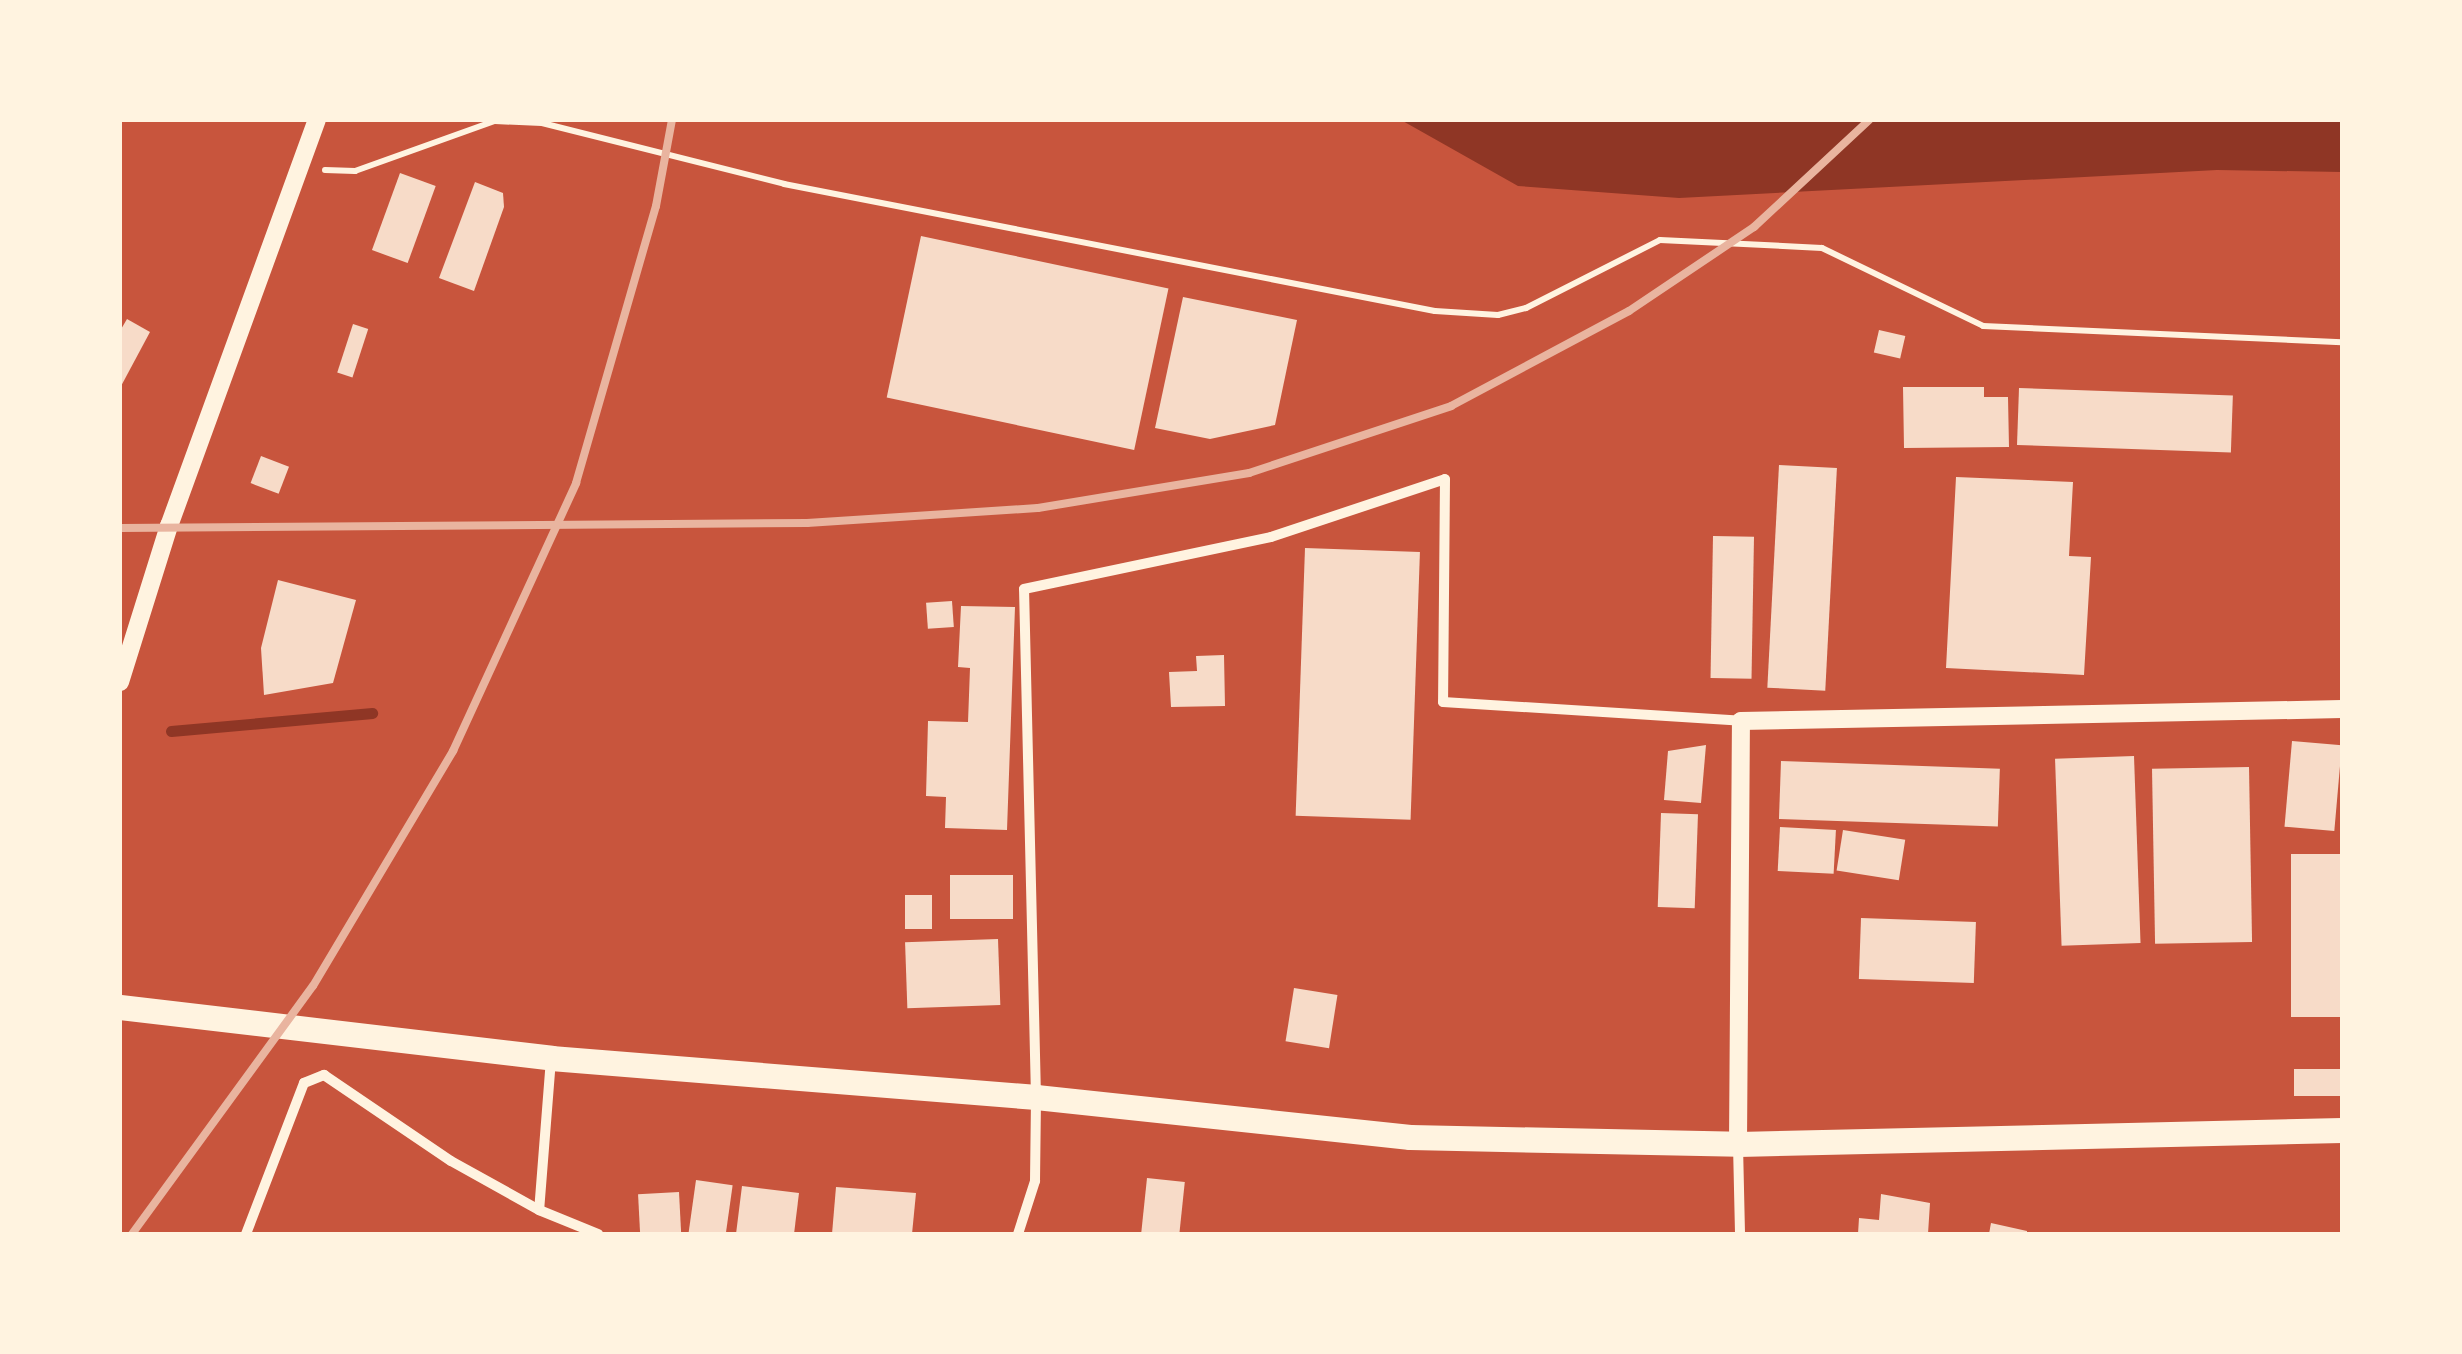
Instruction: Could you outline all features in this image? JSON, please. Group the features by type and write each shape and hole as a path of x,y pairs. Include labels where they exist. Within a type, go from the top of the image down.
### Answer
{"main road":[{"path":"120,1007 551,1058 1036,1098 1410,1137 1738,1144 2342,1130"}],"street":[{"path":"120,682 316,122"},
{"path":"1018,1234 1035,1181 1036,1098 1024,589 1271,537 1445,480 1443,702 1742,721 2342,709"},
{"path":"1740,1234 1742,721"},
{"path":"539,1210 551,1058"},
{"path":"246,1234 304,1083 324,1075 451,1161 539,1210 598,1234"}],"path":[{"path":"298,169 355,172 495,121 542,123 784,184 1435,310 1498,315 1526,308 1660,240 1822,248 1984,326 2342,342"}],"shaded area":[{"path":"1401,120 2342,120 2342,172 2217,170 1679,198 1518,186"}],"building":[{"path":"400,173 436,186 408,263 372,250"},
{"path":"475,182 503,193 504,207 474,291 439,278"},
{"path":"921,236 1168,289 1134,450 887,397"},
{"path":"1183,297 1297,320 1275,425 1210,439 1155,428"},
{"path":"127,319 150,332 120,388 120,331"},
{"path":"353,324 368,329 352,377 337,373"},
{"path":"1879,330 1905,336 1900,358 1874,352"},
{"path":"1903,387 1984,387 1984,397 2008,397 2009,447 1904,448"},
{"path":"2019,388 2233,395 2231,452 2017,445"},
{"path":"261,456 289,467 279,494 251,483"},
{"path":"1779,465 1837,468 1825,691 1767,688"},
{"path":"1956,477 2073,482 2069,556 2091,557 2084,675 1946,668"},
{"path":"1713,536 1754,537 1752,679 1711,678"},
{"path":"1305,548 1420,552 1411,820 1296,816"},
{"path":"278,580 356,600 333,683 264,695 261,648"},
{"path":"952,601 954,627 928,629 926,603"},
{"path":"961,606 1015,607 1007,830 945,828 946,797 926,796 928,721 968,722 970,668 958,667"},
{"path":"1224,655 1225,706 1171,707 1169,672 1197,671 1196,656"},
{"path":"2292,741 2342,745 2334,831 2285,827"},
{"path":"1706,745 1701,803 1664,800 1668,751"},
{"path":"2134,756 2141,943 2062,946 2055,759"},
{"path":"1781,761 2000,769 1998,827 1779,819"},
{"path":"2249,767 2252,942 2155,944 2152,769"},
{"path":"1661,813 1698,814 1695,908 1658,907"},
{"path":"1780,827 1836,830 1834,874 1778,871"},
{"path":"1843,830 1905,840 1899,880 1837,870"},
{"path":"2291,854 2342,854 2342,1017 2291,1017"},
{"path":"950,875 1013,875 1013,919 950,919"},
{"path":"905,895 932,895 932,929 905,929"},
{"path":"1861,918 1976,922 1974,983 1859,979"},
{"path":"998,939 1000,1005 907,1008 905,942"},
{"path":"1294,988 1337,995 1329,1048 1286,1041"},
{"path":"2294,1069 2342,1069 2342,1096 2294,1096"},
{"path":"1147,1178 1185,1182 1179,1234 1141,1234"},
{"path":"696,1180 733,1185 726,1234 688,1233"},
{"path":"742,1186 799,1193 794,1234 736,1234"},
{"path":"836,1187 916,1193 912,1234 832,1234"},
{"path":"679,1192 681,1234 640,1234 638,1194"},
{"path":"1881,1194 1930,1203 1928,1234 1858,1234 1859,1218 1879,1220"},
{"path":"1991,1223 2027,1231 2027,1234 1989,1234"}],"waterway":[{"path":"171,731 372,713"}],"railway":[{"path":"132,1234 313,986 453,751 576,483 656,206 672,120"},
{"path":"120,528 807,523 1038,508 1249,473 1451,406 1629,311 1754,227 1869,120"}]}
